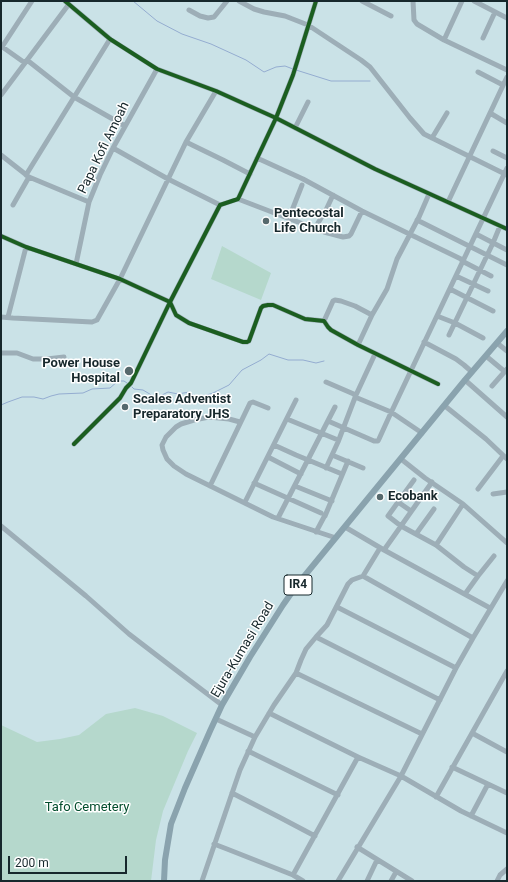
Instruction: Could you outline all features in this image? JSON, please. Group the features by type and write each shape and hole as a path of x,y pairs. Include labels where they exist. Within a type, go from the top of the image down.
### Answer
{"main road":[{"name":"Ejura-Kumasi Road","path":"164,881 165,860 171,824 185,788 222,705 250,657 283,605 298,585 507,331"}],"street":[{"path":"32,1 2,47 26,61 74,97 125,126"},
{"path":"189,10 200,16 208,18 214,17 227,1"},
{"path":"239,1 254,9 285,16 308,25 352,53 370,67 424,134 505,175"},
{"path":"238,199 276,118 293,75 316,1"},
{"path":"362,1 392,16"},
{"path":"413,1 414,20 417,24 444,40 507,70"},
{"path":"444,40 462,1"},
{"path":"474,1 507,18"},
{"path":"1,95 67,3 110,39 157,69 216,91 276,118 375,169 507,229"},
{"path":"483,38 496,12"},
{"path":"13,205 28,176 74,97 110,39"},
{"name":"Papa Kofi Amoah","path":"76,264 89,202 100,175 113,148 157,69"},
{"path":"478,72 504,85"},
{"path":"448,202 507,77"},
{"path":"1,317 97,320 120,279 186,142 216,91"},
{"path":"295,128 308,102"},
{"path":"432,138 447,113"},
{"path":"490,114 507,123"},
{"path":"186,142 250,174"},
{"path":"113,148 168,179 220,205"},
{"path":"493,152 507,158"},
{"path":"1,156 28,176 89,202"},
{"path":"257,158 303,179 362,212 491,276"},
{"path":"328,421 374,441 378,441 507,168"},
{"path":"289,218 302,185"},
{"path":"358,345 372,315 387,289 397,259 429,194"},
{"path":"318,223 333,195"},
{"path":"74,444 120,398 131,383 170,302 220,205 238,199 324,232 346,237 351,234 362,212"},
{"path":"417,220 507,265"},
{"path":"449,335 474,285 500,226"},
{"path":"476,234 507,250"},
{"path":"1,236 26,247 120,279 170,302 174,313 189,323 242,342 247,342 249,340 263,306 273,305 305,319 324,321"},
{"path":"8,317 26,247"},
{"path":"456,276 488,291"},
{"path":"450,289 493,311"},
{"path":"324,321 333,301 335,300 355,306 372,315"},
{"path":"437,316 455,323 483,338"},
{"path":"324,321 331,330 358,345 438,384"},
{"path":"424,342 456,359 472,372"},
{"path":"497,342 507,351"},
{"path":"1,353 17,353 33,359 64,357"},
{"path":"326,468 375,354"},
{"path":"486,356 506,370 492,386"},
{"path":"466,380 507,416"},
{"path":"326,382 391,412 422,433"},
{"path":"245,502 296,400"},
{"path":"210,486 250,403 253,402 268,408"},
{"path":"445,406 505,457 478,489"},
{"path":"278,518 335,408"},
{"path":"240,422 229,419 209,417 181,424 166,438 162,445 163,450 167,459 174,466 210,486 278,518 336,538"},
{"path":"287,419 338,440"},
{"path":"274,445 342,474"},
{"path":"332,455 362,468"},
{"path":"268,457 301,474"},
{"path":"401,459 463,504 507,543"},
{"path":"316,532 332,501 348,461"},
{"path":"414,480 388,516 401,526 436,546 478,576"},
{"path":"202,881 232,793 255,737 296,673 304,654 316,637 327,626 348,584 352,580 363,576 432,482"},
{"path":"254,483 320,513"},
{"path":"295,486 332,501"},
{"path":"406,490 419,500"},
{"path":"494,494 507,492"},
{"path":"398,502 411,511"},
{"path":"436,546 463,504"},
{"path":"416,534 434,509"},
{"path":"1,526 74,586 129,634 222,705"},
{"path":"345,527 490,608"},
{"path":"465,594 494,556"},
{"path":"363,576 472,638"},
{"path":"338,881 400,776 472,638 507,581"},
{"path":"337,607 456,668"},
{"path":"316,637 440,700"},
{"path":"436,797 507,671"},
{"path":"296,673 422,734"},
{"path":"269,713 400,776 461,812 507,833"},
{"path":"216,719 255,737"},
{"path":"472,733 507,752"},
{"path":"248,751 338,795"},
{"path":"293,875 358,757"},
{"path":"452,768 507,793"},
{"path":"471,816 488,784"},
{"path":"232,793 315,836"},
{"path":"214,844 293,875 303,881"},
{"path":"357,847 412,881"},
{"path":"367,881 377,860"},
{"path":"497,881 500,875 507,869"},
{"path":"391,881 396,872"}],"green space":[{"path":"222,246 271,273 261,300 211,279"},
{"name":"Tafo Cemetery","path":"135,708 163,716 197,733 163,811 156,840 151,881 1,881 1,725 37,742 79,735 106,714"}],"waterway":[{"path":"133,1 157,21 182,34 211,44 246,60 264,72 276,67 285,66 293,69"},
{"path":"296,70 331,81 370,81"},
{"path":"132,387 134,389 143,390 153,396 160,396 168,392 178,394 189,392 197,398 213,393 229,385 242,370 269,354 288,360 303,360 316,363 324,361"},
{"path":"1,405 22,397 43,399 59,394 83,393 92,389 110,388 118,381 124,381 127,383"}],"cycle path":[{"path":"65,1 110,39 157,69 216,91 276,118 375,169 507,229"},
{"path":"74,444 120,398 131,383 170,302 220,205 238,199 276,118 293,75 316,1"},
{"path":"1,236 26,247 120,279 170,302 176,315 189,323 243,342 249,341 263,306 273,305 305,319 324,321 331,330 358,345 438,384"}],"place":[{"name":"Pentecostal Life Church","path":"266,221"},
{"name":"Power House Hospital","path":"129,371"},
{"name":"Scales Adventist Preparatory JHS","path":"125,407"},
{"name":"Ecobank","path":"380,497"}]}
